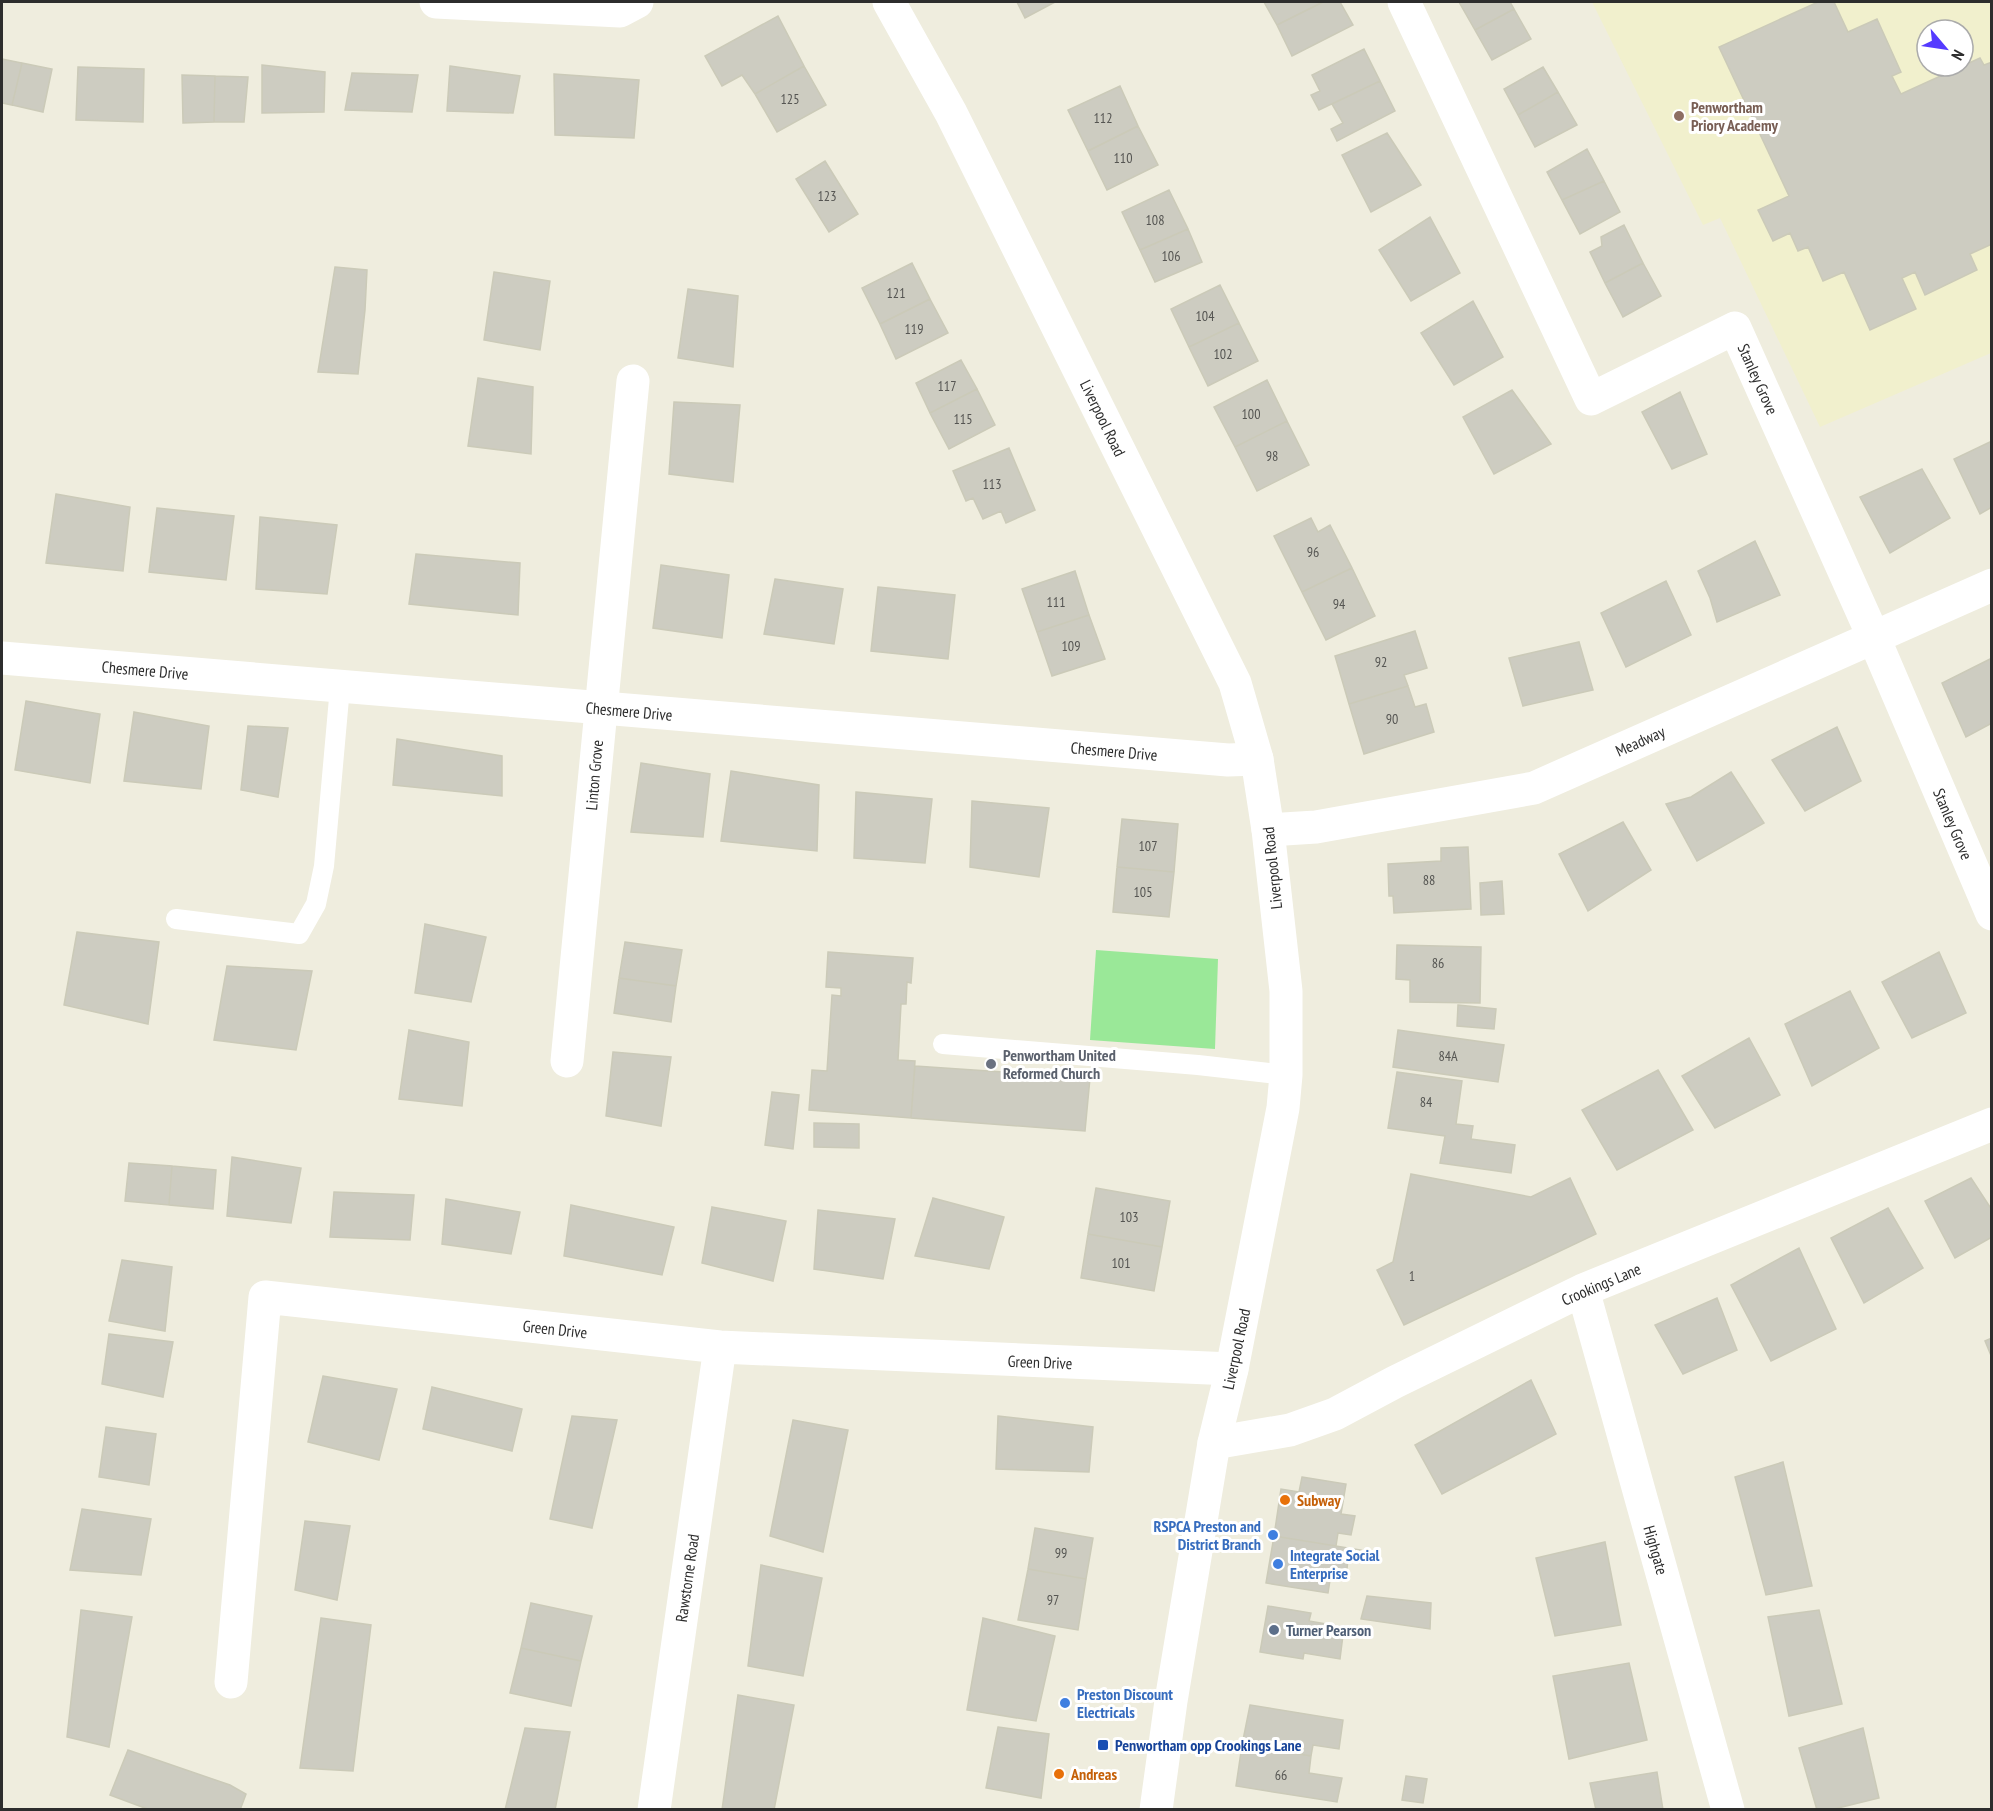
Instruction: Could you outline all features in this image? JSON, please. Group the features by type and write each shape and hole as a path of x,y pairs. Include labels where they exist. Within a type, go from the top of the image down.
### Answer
{"street":[{"path":"436,2 620,11 637,2"},
{"name":"Liverpool Road","path":"889,2 951,113 1235,683 1257,759 1269,830 1286,991 1286,1075 1283,1108 1232,1369 1214,1443 1171,1701 1156,1809"},
{"name":"Stanley Grove","path":"1404,2 1591,399 1735,328 1874,638 1992,914"},
{"name":"Linton Grove","path":"567,1061 633,381"},
{"name":"Meadway","path":"1269,830 1316,826 1534,788 1992,585"},
{"name":"Chesmere Drive","path":"2,658 1228,760 1257,759"},
{"name":"Crookings Lane","path":"1214,1443 1290,1430 1335,1414 1583,1290 1992,1124"},
{"name":"Highgate","path":"1583,1290 1728,1809"},
{"name":"Green Drive","path":"231,1682 265,1297 720,1347 1232,1369"},
{"name":"Rawstorne Road","path":"654,1809 720,1347"}],"lane":[{"path":"176,919 299,934 316,904 324,866 340,687"},
{"path":"943,1044 1198,1065 1286,1075"}],"shaded area":[{"path":"1592,2 1991,2 1991,353 1820,427 1720,218 1703,225"}],"green space":[{"path":"1096,950 1218,959 1215,1049 1090,1040"}],"building":[{"path":"1017,2 1055,2 1025,18"},
{"path":"1264,2 1323,2 1277,25"},
{"path":"1323,2 1340,2 1353,25 1292,56 1277,25"},
{"path":"1459,2 1510,2 1514,9 1475,30"},
{"path":"1818,2 1834,2 1848,32 1877,19 1901,72 1892,76 1901,94 1936,78 1975,78 1975,60 1980,58 1984,65 1992,62 1992,244 1970,254 1977,270 1925,295 1915,272 1902,278 1916,309 1870,330 1844,272 1823,281 1808,247 1798,251 1790,233 1773,241 1758,210 1789,196 1719,47"},
{"path":"1514,9 1531,39 1492,60 1475,30"},
{"path":"778,16 804,66 755,94 742,75 722,86 705,56"},
{"path":"1364,49 1380,81 1319,110 1311,95 1320,91 1312,75"},
{"path":"2,59 22,63 12,105 2,103"},
{"path":"22,63 52,69 43,112 12,105"},
{"path":"262,65 325,72 324,112 262,113"},
{"path":"450,66 520,76 513,113 447,111"},
{"path":"804,66 826,105 777,132 755,94"},
{"path":"78,67 144,69 143,122 76,120"},
{"path":"1543,67 1558,92 1518,115 1504,89"},
{"path":"352,73 418,75 412,112 345,110"},
{"path":"554,74 639,80 634,138 555,135"},
{"path":"182,75 215,76 214,122 183,123"},
{"path":"215,76 248,77 244,122 214,122"},
{"path":"1380,81 1395,111 1337,141 1331,129 1343,123 1332,104"},
{"path":"1120,86 1138,126 1088,151 1068,110"},
{"path":"1558,92 1577,125 1535,147 1518,115"},
{"path":"1138,126 1158,165 1107,190 1088,151"},
{"path":"1387,133 1421,185 1371,212 1342,155"},
{"path":"1587,149 1604,181 1562,200 1547,172"},
{"path":"825,161 858,214 829,232 796,179"},
{"path":"1604,181 1620,212 1580,234 1562,200"},
{"path":"1169,190 1188,229 1140,250 1122,212"},
{"path":"1430,217 1460,273 1411,301 1379,250"},
{"path":"1624,225 1643,263 1605,283 1590,252 1602,246 1601,237"},
{"path":"1188,229 1202,262 1155,282 1140,250"},
{"path":"912,263 930,299 880,324 862,288"},
{"path":"1643,263 1661,296 1623,317 1605,283"},
{"path":"335,267 367,270 358,374 318,372"},
{"path":"494,272 550,281 540,350 484,340"},
{"path":"1220,285 1239,323 1189,347 1171,309"},
{"path":"688,289 738,296 733,367 678,358"},
{"path":"930,299 948,333 896,359 880,324"},
{"path":"1473,301 1503,357 1454,385 1421,333"},
{"path":"1239,323 1258,361 1208,386 1189,347"},
{"path":"961,360 977,389 930,413 916,383"},
{"path":"478,378 533,387 531,454 468,446"},
{"path":"1267,380 1287,421 1235,447 1214,407"},
{"path":"977,389 995,425 949,449 930,413"},
{"path":"1512,390 1551,444 1494,474 1463,417"},
{"path":"1680,392 1707,454 1672,469 1642,412"},
{"path":"674,402 740,405 733,482 669,474"},
{"path":"1287,421 1309,465 1257,491 1235,447"},
{"path":"1992,441 1992,507 1980,514 1954,459"},
{"path":"1009,448 1035,510 1006,523 1001,511 983,519 973,498 966,501 953,471"},
{"path":"1922,469 1950,518 1890,553 1860,497"},
{"path":"56,494 130,507 123,571 46,563"},
{"path":"157,508 234,516 226,580 149,572"},
{"path":"260,517 337,525 327,594 256,589"},
{"path":"1311,518 1318,532 1330,525 1352,568 1302,592 1274,536"},
{"path":"1755,541 1780,595 1717,622 1710,598 1698,571"},
{"path":"416,554 520,563 518,615 409,604"},
{"path":"661,565 729,575 722,638 653,628"},
{"path":"1352,568 1375,616 1326,640 1302,592"},
{"path":"1075,571 1089,615 1037,632 1022,589"},
{"path":"775,579 843,589 834,644 764,634"},
{"path":"1666,581 1691,635 1626,667 1601,613"},
{"path":"878,587 955,595 948,659 871,651"},
{"path":"1089,615 1105,659 1052,676 1037,632"},
{"path":"1415,631 1427,668 1404,675 1408,686 1349,704 1335,656"},
{"path":"1579,642 1593,690 1523,706 1509,658"},
{"path":"1992,658 1992,723 1966,737 1942,683"},
{"path":"1408,686 1415,707 1426,704 1434,732 1364,754 1349,704"},
{"path":"26,701 100,714 90,783 15,770"},
{"path":"134,712 209,726 201,789 124,781"},
{"path":"248,726 288,728 278,797 241,790"},
{"path":"1837,727 1861,781 1805,811 1772,760"},
{"path":"397,739 502,756 502,796 393,785"},
{"path":"641,763 710,774 703,837 631,832"},
{"path":"731,771 819,785 817,851 721,841"},
{"path":"1731,772 1764,823 1697,861 1666,804 1691,797"},
{"path":"856,792 932,799 925,863 854,858"},
{"path":"972,801 1049,808 1039,877 970,867"},
{"path":"1122,819 1178,824 1174,872 1117,867"},
{"path":"1623,822 1651,870 1588,911 1559,854"},
{"path":"1468,847 1471,909 1394,913 1393,896 1389,896 1388,864 1441,861 1441,848"},
{"path":"1117,867 1174,872 1169,917 1113,912"},
{"path":"1502,881 1504,914 1481,915 1480,883"},
{"path":"425,924 486,937 471,1002 415,993"},
{"path":"77,932 159,942 148,1024 64,1005"},
{"path":"625,942 682,950 676,986 619,978"},
{"path":"1397,945 1481,947 1480,1003 1410,1002 1410,980 1396,979"},
{"path":"828,952 913,958 911,983 907,982 906,1004 901,1004 898,1060 915,1061 911,1118 809,1110 812,1070 827,1071 832,995 841,996 841,988 826,987"},
{"path":"1939,952 1966,1013 1912,1038 1882,982"},
{"path":"227,966 312,971 296,1050 214,1040"},
{"path":"619,978 676,986 671,1022 614,1013"},
{"path":"1850,991 1879,1048 1812,1086 1785,1024"},
{"path":"1458,1005 1496,1009 1494,1029 1457,1026"},
{"path":"409,1030 469,1042 462,1106 399,1099"},
{"path":"1398,1030 1504,1045 1498,1082 1393,1067"},
{"path":"1749,1038 1780,1095 1715,1128 1682,1076"},
{"path":"613,1052 671,1057 661,1126 606,1116"},
{"path":"915,1066 1090,1078 1085,1131 911,1118"},
{"path":"1658,1070 1693,1130 1617,1170 1582,1110"},
{"path":"1397,1072 1462,1081 1456,1124 1473,1126 1471,1139 1515,1145 1511,1173 1440,1163 1445,1136 1388,1128"},
{"path":"772,1092 799,1095 793,1149 765,1145"},
{"path":"814,1123 859,1124 859,1148 814,1147"},
{"path":"232,1157 301,1168 291,1223 227,1216"},
{"path":"129,1163 172,1166 169,1205 125,1201"},
{"path":"172,1166 216,1170 213,1209 169,1205"},
{"path":"1411,1174 1531,1197 1570,1178 1596,1234 1404,1325 1377,1270 1393,1262"},
{"path":"1971,1178 1992,1210 1992,1237 1955,1258 1925,1201"},
{"path":"1096,1188 1170,1201 1162,1247 1088,1234"},
{"path":"334,1192 414,1195 410,1240 330,1237"},
{"path":"933,1198 1004,1217 989,1269 915,1256"},
{"path":"446,1199 520,1212 511,1254 442,1244"},
{"path":"571,1205 674,1227 662,1275 564,1256"},
{"path":"712,1207 786,1221 773,1281 702,1263"},
{"path":"1888,1208 1923,1268 1864,1303 1831,1238"},
{"path":"818,1210 895,1219 883,1279 814,1269"},
{"path":"1088,1234 1162,1247 1154,1291 1081,1278"},
{"path":"1799,1248 1836,1329 1771,1361 1731,1285"},
{"path":"122,1260 172,1267 165,1331 109,1321"},
{"path":"1717,1298 1737,1350 1683,1374 1655,1325"},
{"path":"109,1334 173,1342 163,1397 102,1384"},
{"path":"1992,1338 1992,1358 1985,1341"},
{"path":"323,1376 397,1389 379,1460 308,1442"},
{"path":"1531,1380 1556,1434 1442,1494 1415,1445"},
{"path":"432,1387 522,1409 512,1451 423,1429"},
{"path":"572,1416 617,1420 592,1528 550,1519"},
{"path":"998,1416 1093,1427 1089,1472 996,1469"},
{"path":"793,1420 848,1430 823,1552 770,1536"},
{"path":"106,1427 156,1434 149,1485 99,1477"},
{"path":"1783,1462 1812,1586 1766,1595 1735,1477"},
{"path":"1302,1477 1346,1484 1341,1514 1355,1516 1351,1535 1338,1533 1336,1546 1274,1536 1281,1489 1299,1492"},
{"path":"82,1509 151,1519 141,1575 70,1570"},
{"path":"305,1521 350,1526 337,1600 295,1590"},
{"path":"1035,1528 1093,1538 1086,1579 1028,1569"},
{"path":"1274,1536 1361,1550 1359,1562 1348,1560 1346,1577 1331,1574 1328,1593 1266,1583"},
{"path":"1605,1542 1621,1625 1555,1636 1536,1558"},
{"path":"761,1565 822,1578 803,1676 748,1666"},
{"path":"1028,1569 1086,1579 1078,1630 1018,1620"},
{"path":"1367,1596 1431,1603 1430,1629 1361,1619"},
{"path":"531,1603 592,1616 581,1661 521,1648"},
{"path":"1268,1606 1311,1613 1309,1621 1344,1627 1340,1659 1304,1653 1303,1659 1260,1652"},
{"path":"81,1610 132,1617 109,1747 67,1737"},
{"path":"1819,1610 1842,1704 1789,1716 1768,1617"},
{"path":"321,1618 371,1625 353,1771 300,1768"},
{"path":"983,1618 1055,1636 1036,1721 967,1710"},
{"path":"521,1648 581,1661 571,1706 510,1693"},
{"path":"1629,1663 1647,1740 1569,1759 1553,1676"},
{"path":"738,1695 794,1705 774,1810 722,1810"},
{"path":"1250,1705 1343,1720 1339,1749 1313,1745 1311,1756 1242,1745"},
{"path":"998,1727 1049,1734 1041,1798 986,1788"},
{"path":"525,1728 570,1732 555,1810 505,1810"},
{"path":"1863,1728 1879,1798 1830,1810 1817,1810 1799,1748"},
{"path":"1242,1745 1311,1756 1309,1773 1342,1778 1337,1802 1236,1786"},
{"path":"128,1750 230,1785 246,1794 240,1810 150,1810 110,1795"},
{"path":"1657,1772 1663,1810 1596,1810 1590,1783"},
{"path":"1406,1776 1427,1779 1423,1803 1402,1800"}],"place":[{"name":"Penwortham Priory Academy","path":"1679,116"},
{"name":"Penwortham United Reformed Church","path":"991,1064"},
{"name":"Subway","path":"1285,1500"},
{"name":"RSPCA Preston and District Branch","path":"1273,1535"},
{"name":"Integrate Social Enterprise","path":"1278,1564"},
{"name":"Turner Pearson","path":"1274,1630"},
{"name":"Preston Discount Electricals","path":"1065,1703"},
{"name":"Penwortham opp Crookings Lane","path":"1103,1745"},
{"name":"Andreas","path":"1059,1774"}]}
